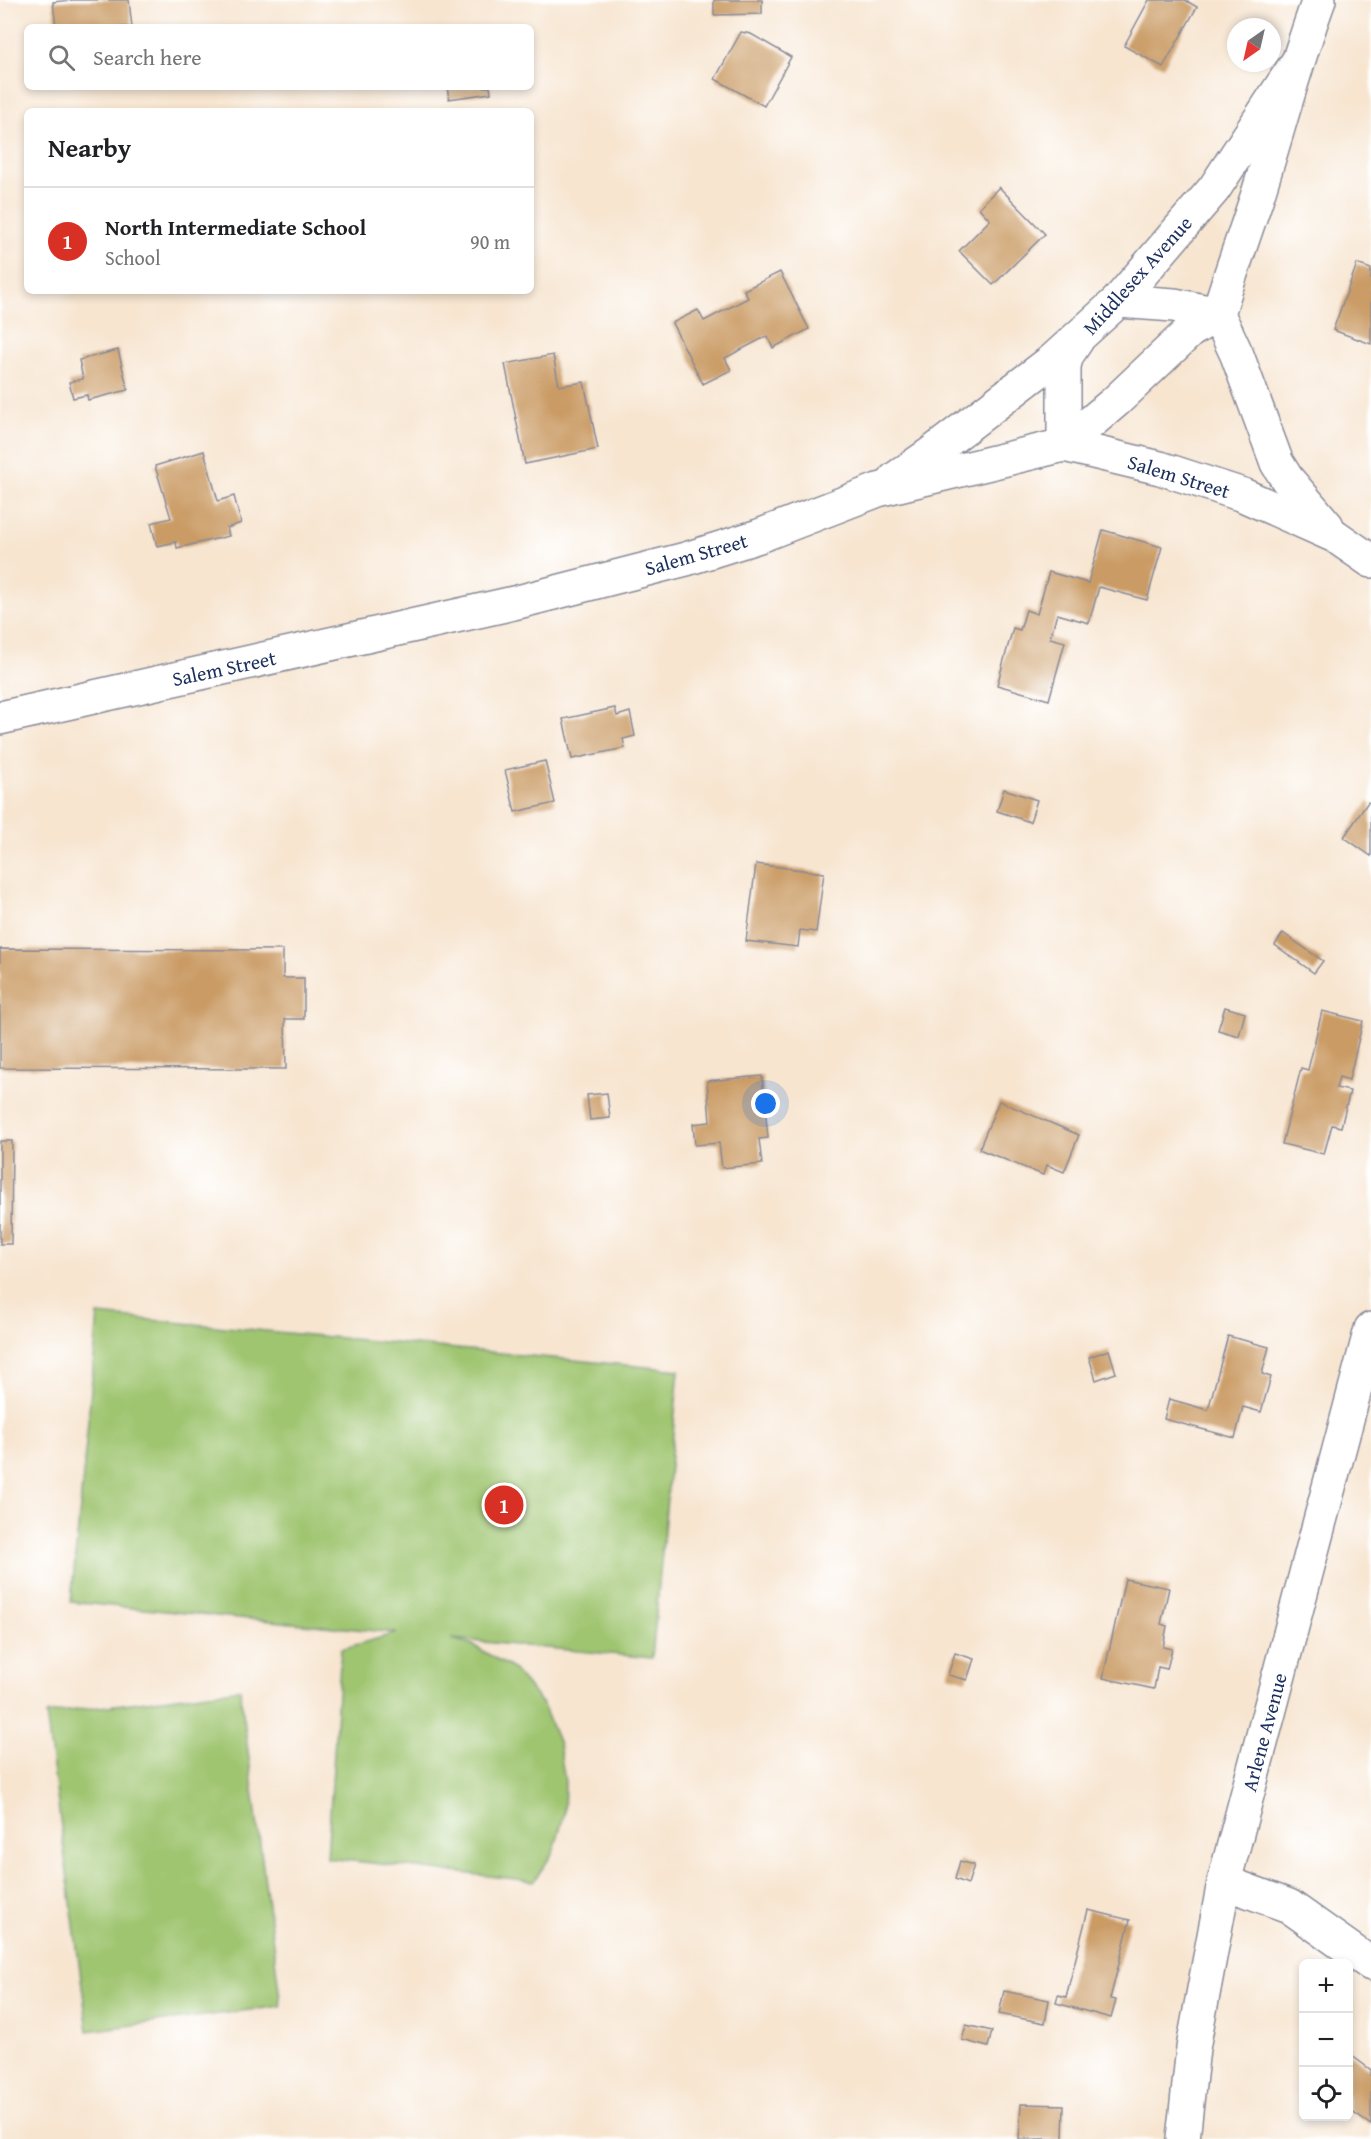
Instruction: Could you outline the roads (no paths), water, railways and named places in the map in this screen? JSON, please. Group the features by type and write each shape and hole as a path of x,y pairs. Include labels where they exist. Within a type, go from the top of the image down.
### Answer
{"street":[{"name":"Middlesex Avenue","path":"1218,314 1257,196 1296,64 1319,0"},
{"name":"Middlesex Avenue","path":"878,490 929,455 1077,340 1118,301 1214,189 1296,64"},
{"path":"1118,301 1174,305 1218,314"},
{"path":"1064,445 1116,401 1190,331 1218,314"},
{"path":"1218,314 1237,355 1277,463 1287,479 1335,536"},
{"path":"1064,445 1064,366 1067,355 1077,340"},
{"name":"Salem Street","path":"0,718 518,602 663,565 759,536 878,490 1064,445 1160,468 1243,495 1335,536 1371,561"},
{"name":"Arlene Avenue","path":"1183,2139 1195,2036 1224,1882 1371,1329"},
{"path":"1224,1882 1288,1906 1371,1964"}],"place":[{"name":"North Intermediate School","path":"504,1505"}]}
